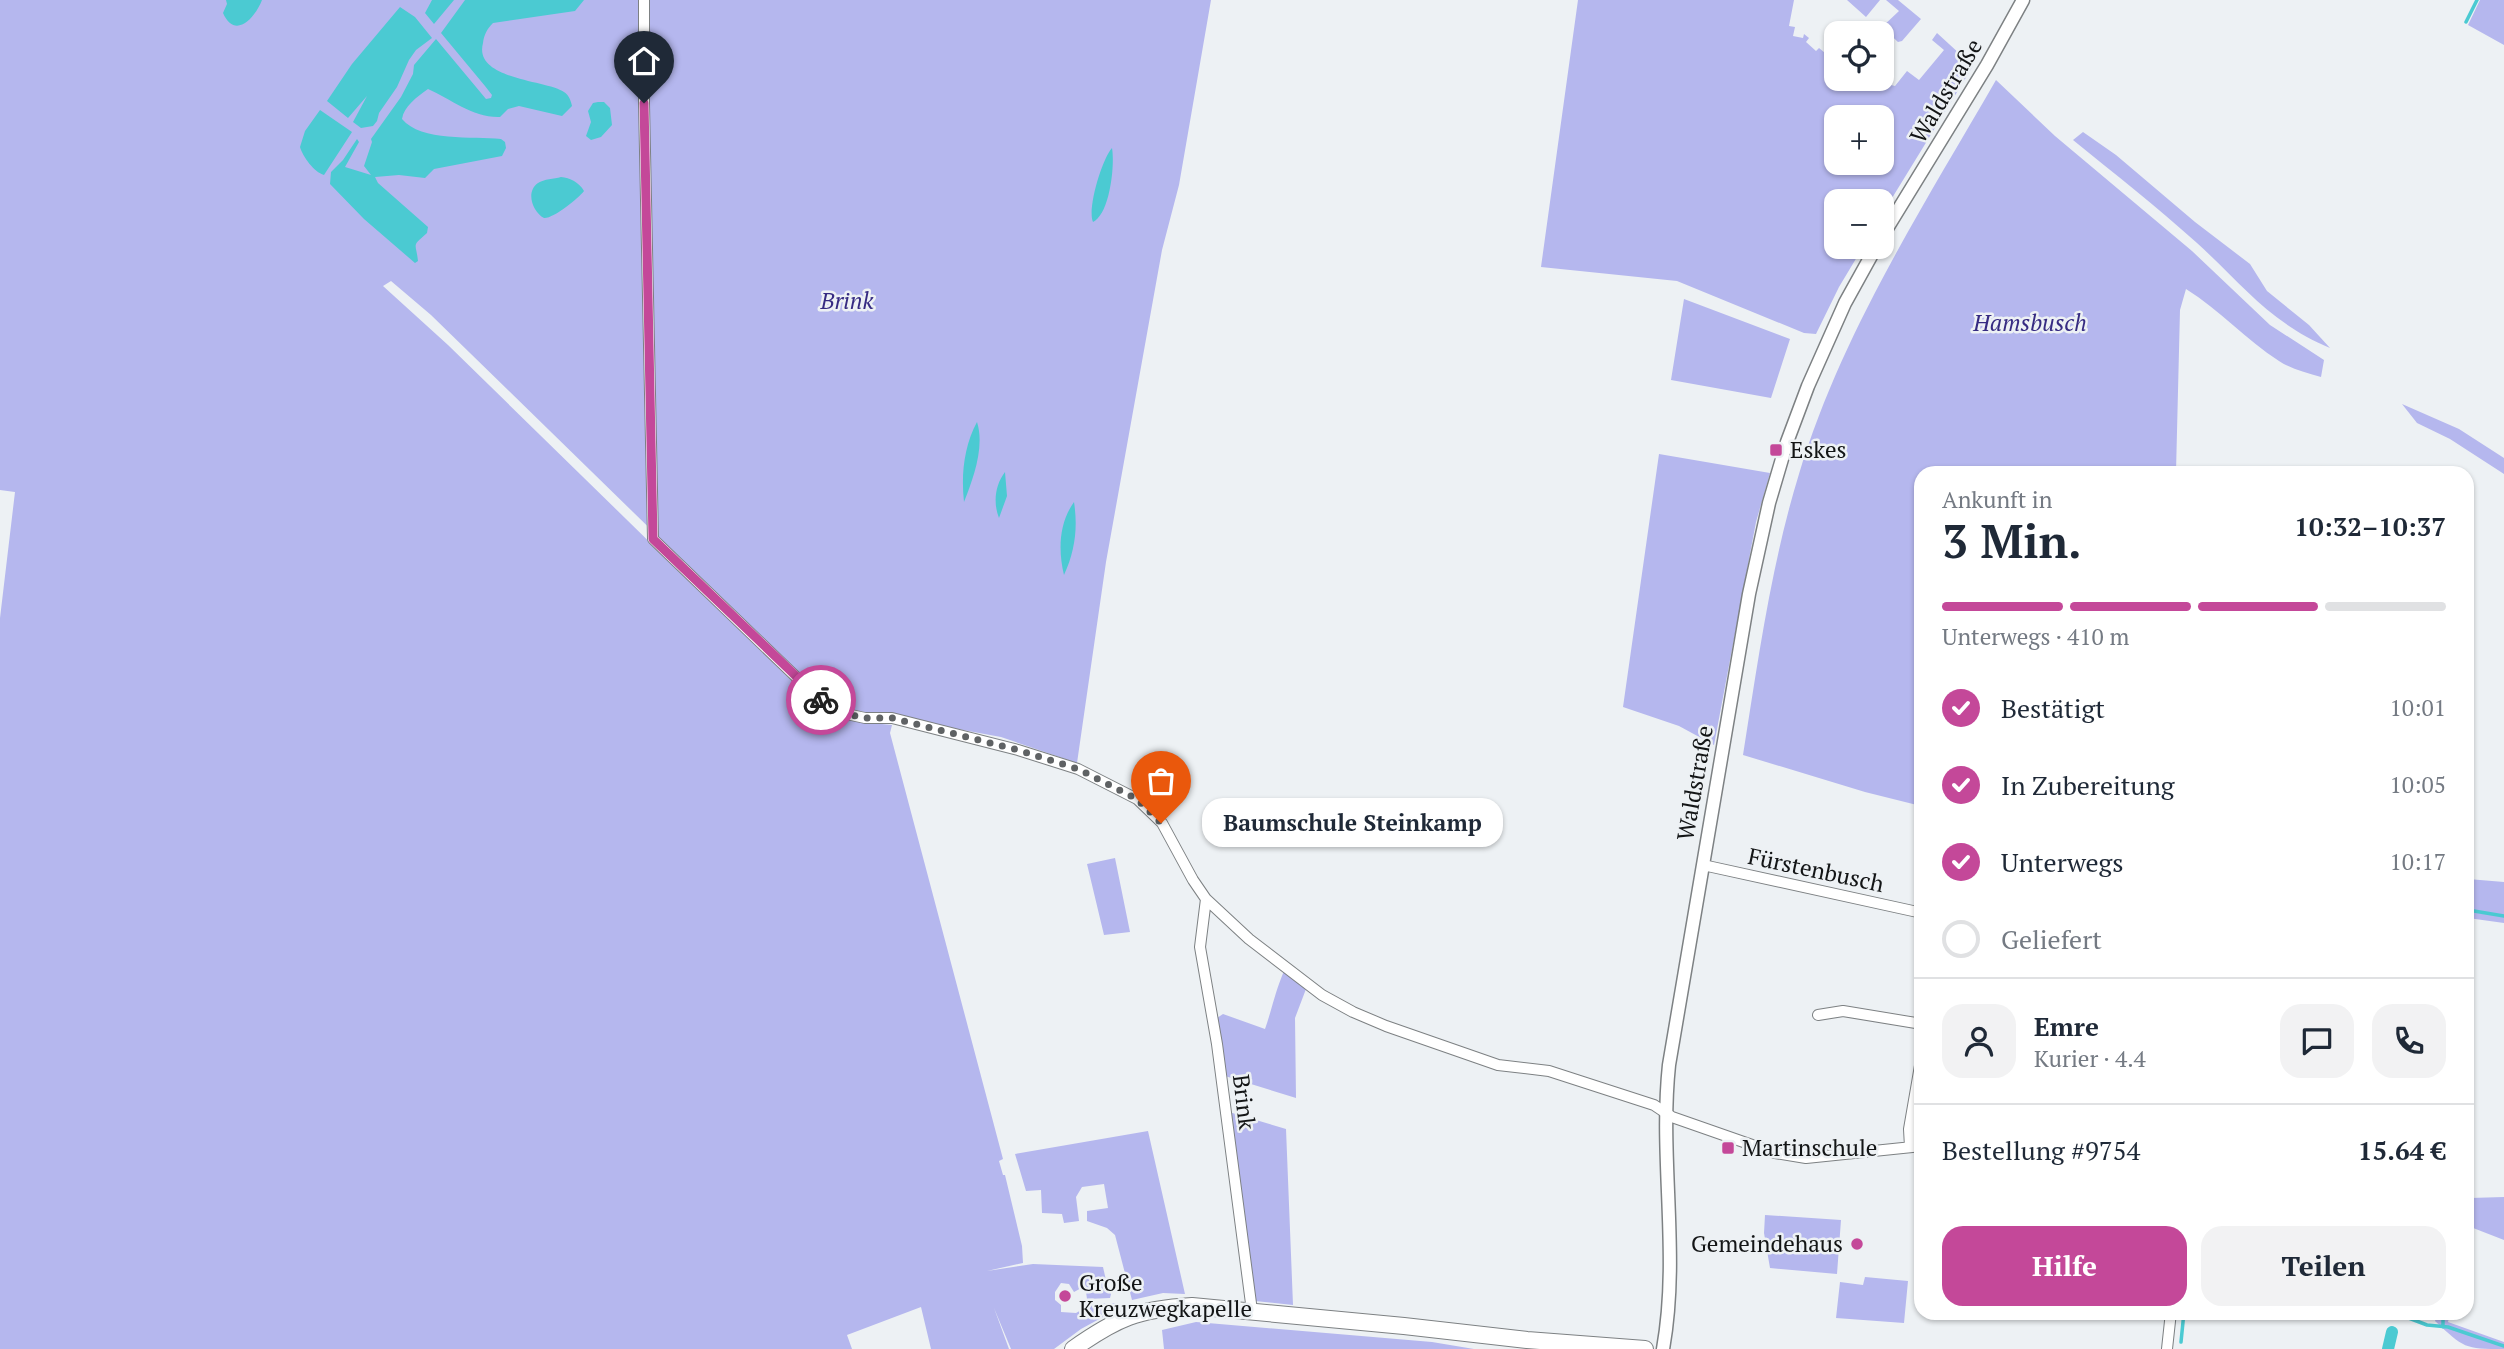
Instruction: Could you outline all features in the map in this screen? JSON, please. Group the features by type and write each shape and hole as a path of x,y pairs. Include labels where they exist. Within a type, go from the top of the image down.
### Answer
{"main road":[{"path":"1073,1349 1113,1323 1149,1310 1192,1306 1527,1340 1645,1349"}],"street":[{"path":"644,0 644,130 653,539 819,699 842,713 865,718 892,718 1018,750 1078,769 1137,799 1161,823 1206,899 1270,957 1322,995 1386,1026 1499,1065 1549,1071 1654,1105 1672,1117 1785,1155 1806,1158 1914,1147"},
{"name":"Waldstraße","path":"1894,217 1980,76 2022,0"},
{"name":"Waldstraße","path":"1663,1349 1670,1298 1665,1112 1671,1050 1749,594 1774,486 1798,411 1825,346 1870,259"},
{"name":"Fürstenbusch","path":"1703,865 1914,911"},
{"name":"Brink","path":"1206,899 1200,947 1217,1044 1252,1311"},
{"path":"1818,1015 1843,1011 1914,1023"},
{"path":"1910,1147 1909,1129 1914,1100"},
{"path":"2167,1349 2170,1320"}],"green space":[{"path":"0,0 1211,0 1179,185 1162,250 1106,562 1077,763 1001,737 854,710 835,709 431,315 391,281 383,286 448,345 803,692 825,709 844,718 892,725 890,733 1003,1159 999,1161 1005,1175 1022,1246 1023,1263 987,1271 1033,1264 1103,1267 1110,1298 1087,1299 1086,1292 1089,1289 1085,1286 1074,1292 1069,1284 1061,1283 1055,1292 1055,1300 1061,1305 1061,1312 1076,1313 1092,1304 1118,1303 1118,1313 1103,1317 1081,1329 1054,1349 1011,1349 994,1308 1009,1349 931,1349 921,1307 847,1335 852,1349 0,1349 0,618 15,492 0,490"},
{"path":"1578,0 1794,0 1789,26 1795,27 1793,36 1803,38 1804,34 1809,38 1806,42 1816,51 1819,48 1824,52 1824,91 1894,91 1894,86 1907,71 1919,80 1944,50 1932,40 1937,33 1973,66 1894,195 1894,189 1824,189 1824,259 1856,259 1816,334 1804,333 1677,281 1541,267"},
{"path":"1847,0 1880,0 1866,17"},
{"path":"1886,0 1898,0 1921,19 1902,41 1898,42 1894,38 1894,21 1888,21 1899,11"},
{"path":"2480,0 2504,0 2504,45 2468,25"},
{"name":"Hamsbusch","path":"1996,80 2055,136 2192,251 2270,325 2324,360 2321,377 2284,364 2186,289 2180,310 2176,466 1914,466 1914,804 1743,755 1766,613 1799,474 1838,370 1894,257"},
{"path":"2083,132 2116,155 2195,222 2250,264 2267,291 2309,325 2330,348 2290,327 2274,315 2182,230 2073,140"},
{"path":"1684,299 1790,339 1771,398 1671,380"},
{"path":"2402,404 2459,429 2504,458 2504,474 2450,439 2417,423"},
{"path":"1659,454 1770,473 1756,522 1714,745 1679,726 1623,707"},
{"path":"1115,858 1130,932 1104,935 1087,864"},
{"path":"2474,880 2504,882 2504,923 2474,919"},
{"path":"1284,971 1306,989 1295,1018 1296,1098 1225,1076 1217,1018 1223,1014 1265,1029"},
{"path":"1229,1112 1286,1129 1293,1305 1255,1301"},
{"path":"1148,1131 1185,1294 1163,1293 1132,1300 1115,1235 1107,1228 1087,1221 1087,1211 1108,1208 1104,1184 1082,1187 1076,1197 1079,1221 1064,1223 1062,1214 1042,1213 1041,1190 1026,1191 1015,1154"},
{"path":"2504,1197 2504,1240 2474,1228 2474,1198"},
{"path":"1765,1215 1841,1220 1837,1274 1770,1268 1764,1233"},
{"path":"1865,1277 1908,1281 1904,1323 1836,1318 1840,1282 1863,1285"},
{"path":"2448,1320 2504,1342 2504,1349 2465,1345 2435,1321"},
{"path":"1196,1322 1432,1342 1474,1349 1164,1349 1162,1330"}],"shaded area":[{"path":"226,0 262,0 250,19 233,25 223,13"},
{"path":"432,0 454,0 434,24 425,13"},
{"path":"465,0 584,0 575,11 493,23 486,32 483,43 483,55 489,65 513,77 564,92 572,106 562,116 519,106 508,109 500,117 490,116 471,111 428,89 412,102 402,119 411,126 434,135 501,139 506,148 502,156 434,169 425,178 399,175 375,177 378,183 428,227 427,233 416,245 418,261 415,263 364,219 330,184 331,172 357,139 359,142 345,167 371,175 364,166 371,139 401,97 413,74 414,65 436,39 486,99 491,98 492,95 441,33"},
{"path":"400,7 415,17 432,38 416,50 409,60 377,121 373,126 361,128 353,122 367,96 348,118 327,101 352,64"},
{"path":"604,102 610,108 612,125 601,137 591,140 586,136 591,122 588,111 593,103"},
{"path":"320,110 352,132 324,175 309,164 300,147 305,131"},
{"path":"1112,148 1112,177 1107,200 1099,217 1093,222 1092,207 1096,184"},
{"path":"561,177 574,181 584,191 559,212 544,218 534,207 532,191 540,182"},
{"path":"977,422 979,452 964,502 965,461"},
{"path":"1005,472 1007,496 999,518 996,494"},
{"path":"1074,502 1075,539 1064,575 1061,537 1065,519"}],"waterway":[{"path":"2466,22 2477,0"},
{"path":"2474,911 2504,916"},
{"path":"2181,1342 2183,1320"},
{"path":"2414,1320 2427,1325 2448,1327 2504,1346"},
{"path":"2443,1320 2443,1327"},
{"path":"2388,1349 2392,1332"}],"way so far":[{"path":"821,700 842,713 865,718 892,718 1018,750 1078,769 1137,799 1161,823"}],"place":[{"name":"Eskes","path":"1776,450"},
{"name":"Baumschule Steinkamp","path":"1161,823"},
{"name":"Martinschule","path":"1728,1148"},
{"name":"Gemeindehaus","path":"1857,1244"},
{"name":"Große Kreuzwegkapelle","path":"1065,1296"}],"route":[{"path":"644,103 653,539 821,700"}]}
